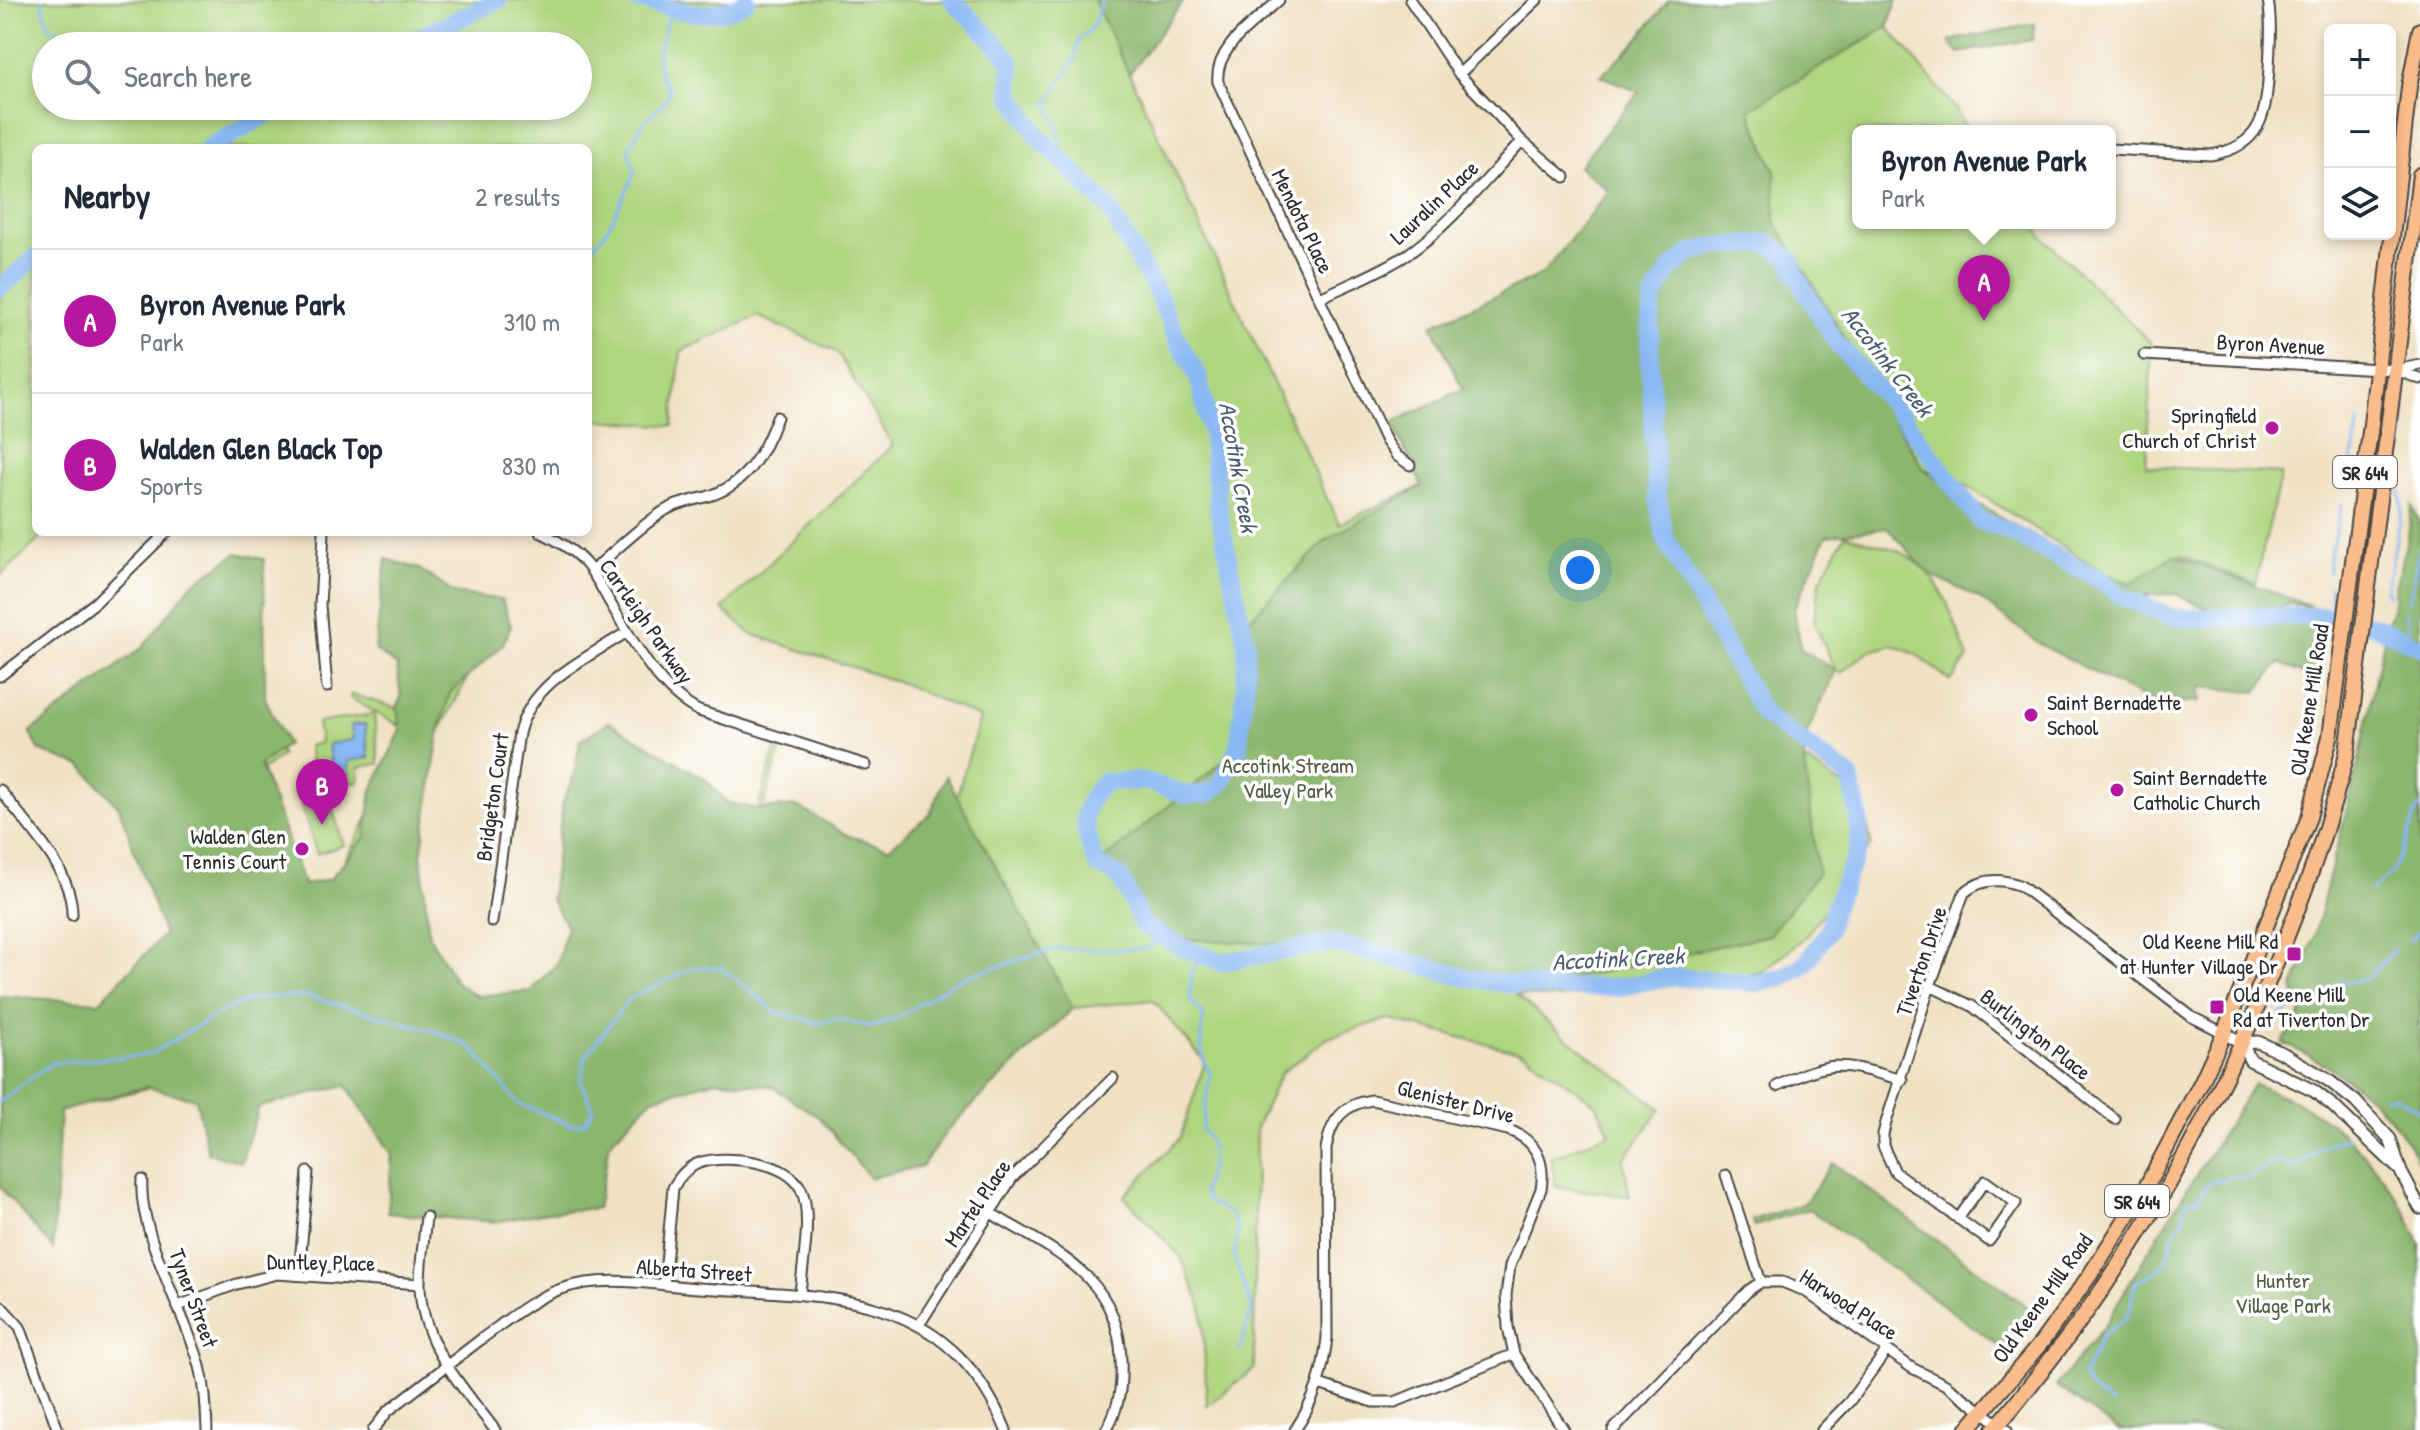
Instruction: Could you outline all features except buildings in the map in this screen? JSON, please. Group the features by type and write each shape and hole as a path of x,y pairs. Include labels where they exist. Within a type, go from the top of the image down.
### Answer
{"main road":[{"name":"Old Keene Mill Road","path":"1967,1430 2041,1343 2146,1187 2224,1033 2309,817 2330,737 2409,87 2420,30"},
{"name":"Old Keene Mill Road","path":"2000,1428 2069,1336 2172,1180 2242,1043 2301,902 2329,822 2347,753 2420,175"}],"street":[{"name":"Mendota Place","path":"1279,0 1224,52 1217,68 1218,82 1386,441 1397,456 1410,465"},
{"path":"1410,0 1459,74 1522,141 1565,177"},
{"path":"1459,74 1537,0"},
{"path":"2116,149 2210,155 2245,142 2258,127 2266,106 2271,22 2268,0"},
{"name":"Lauralin Place","path":"1320,298 1417,248 1441,227 1522,141"},
{"name":"Byron Avenue","path":"2144,355 2396,370"},
{"path":"2396,370 2420,365"},
{"path":"2396,370 2420,379"},
{"path":"592,571 663,512 689,500 723,491 742,478 759,458 777,417"},
{"path":"0,676 96,602 163,536"},
{"path":"324,536 320,605 327,687"},
{"name":"Carrleigh Parkway","path":"547,536 568,547 592,571 627,632 665,685 691,707 866,765"},
{"name":"Bridgeton Court","path":"492,922 519,733 528,708 548,684 627,632"},
{"path":"0,790 66,880 72,915"},
{"name":"Tiverton Drive","path":"1958,1219 1985,1181 2016,1203 1989,1241 1958,1219 1895,1172 1888,1160 1883,1134 1930,986 1964,893 1972,886 1999,879 2021,886 2192,1017 2224,1033"},
{"name":"Burlington Place","path":"1930,986 1955,995 1972,1006 2115,1119"},
{"path":"2224,1033 2242,1043 2258,1042 2284,1054 2328,1080 2355,1101 2390,1139 2401,1172 2420,1208"},
{"path":"2242,1043 2250,1060 2314,1091 2332,1105 2401,1172"},
{"path":"1777,1086 1832,1064 1902,1080"},
{"name":"Martel Place","path":"919,1325 1012,1178 1113,1078"},
{"name":"Glenister Drive","path":"1295,1430 1319,1384 1327,1338 1326,1149 1333,1122 1345,1109 1360,1102 1384,1102 1508,1130 1518,1133 1534,1146 1542,1164 1541,1189 1514,1252 1507,1280 1508,1327 1514,1354 1564,1430"},
{"path":"664,1285 673,1188 689,1168 702,1162 724,1160 771,1164 790,1175 800,1188 806,1214 800,1294"},
{"path":"299,1274 308,1172"},
{"path":"1613,1430 1749,1290 1761,1282 1726,1175"},
{"name":"Tyner Street","path":"142,1180 143,1214 201,1369 207,1430"},
{"path":"989,1212 1080,1269 1107,1300 1120,1335 1122,1378 1117,1409 1106,1430"},
{"path":"426,1217 420,1284 429,1335 447,1366 495,1430"},
{"name":"Duntley Place","path":"178,1306 277,1274 420,1284"},
{"name":"Alberta Street","path":"373,1430 388,1411 522,1308 556,1291 593,1282 800,1294 866,1303 919,1325 945,1345 973,1373 1006,1430"},
{"name":"Harwood Place","path":"1761,1282 1794,1286 1984,1412 2000,1428"},
{"path":"0,1305 20,1327 58,1430"},
{"path":"1822,1430 1849,1402 1887,1350"},
{"path":"1319,1384 1373,1402 1395,1402 1514,1354"}],"green space":[{"name":"Accotink Stream Valley Park","path":"0,0 1095,0 1339,524 1422,486 1392,423 1463,389 1432,325 1543,274 1609,191 1579,166 1639,92 1629,83 1601,76 1634,44 1669,0 1897,0 1888,27 1956,109 1965,125 1852,125 1852,229 2037,229 2152,344 2146,466 2281,474 2255,584 2181,555 2129,588 1959,481 1923,468 1790,312 1793,752 1863,799 1871,845 1806,936 1762,972 1556,998 1516,995 1661,1109 1623,1160 1630,1196 1556,1187 1551,1158 1610,1133 1596,1104 1524,1053 1387,1019 1328,1038 1281,1073 1256,1127 1254,1369 1207,1406 1202,1308 1181,1257 1124,1196 1180,1138 1205,1062 1153,1000 1073,1008 949,1128 922,1166 856,1106 770,1086 716,1080 653,1098 610,1142 597,1208 547,1212 496,1222 388,1213 392,1154 346,1085 236,1113 222,1068 20,1122 0,997 100,1003 165,936 224,678 282,755 257,774 312,920 414,734 350,698 351,694 422,716 503,610 439,732 404,967 463,1017 561,1003 750,836 776,748 780,750 754,839 900,886 953,809 980,718 904,684 751,634 722,609 893,445 837,352 758,316 681,351 673,426 592,419 592,144 32,144 32,536 43,536 0,576"},
{"path":"1094,0 1184,0 1129,74"},
{"path":"1669,0 1897,0 1887,27 1749,110 1775,171 1775,221 1923,468 1960,494 2088,567 2130,583 2174,555 2311,606 2289,604 2268,614 2325,616 2311,678 2280,663 2256,692 2200,687 2200,701 2155,704 2041,645 1979,598 1929,574 1888,528 1826,536 1794,609 1801,649 1836,670 1802,744 1818,873 1769,935 1537,986 1313,946 1165,938 1097,865 1238,749 1242,627 1327,539 1422,486 1392,423 1463,389 1432,325 1543,274 1609,191 1579,166 1639,92 1601,76 1634,44","holes":["2175,594 2231,619 2175,618 2145,595"]},
{"path":"2034,24 2033,40 1958,53 1949,41"},
{"path":"2412,506 2420,523 2420,1164 2395,1125 2362,1092 2324,1064 2282,1043 2301,1014 2293,988 2313,941 2360,756"},
{"path":"1845,535 1904,554 1918,563 1938,586 1968,658 1951,681 1915,654 1893,645 1867,652 1841,673 1836,670 1814,623 1820,581"},
{"path":"237,553 264,559 265,698 287,744 260,765 304,885 330,879 365,837 372,790 400,732 397,708 401,697 397,666 375,650 386,559 419,569 454,593 502,600 511,626 502,646 450,693 439,732 421,855 429,936 457,983 477,996 530,991 557,964 567,926 551,899 563,802 574,775 580,740 609,722 705,779 728,803 758,809 797,806 849,836 889,848 930,814 946,776 1073,1008 949,1128 922,1166 870,1178 820,1118 771,1086 716,1080 653,1098 610,1142 597,1208 547,1212 496,1222 388,1213 392,1154 346,1085 259,1107 241,1162 208,1153 196,1099 146,1087 60,1111 53,1249 0,1187 0,996 99,1002 164,935 119,807 82,766 40,751 30,732 143,647 191,585"},
{"path":"374,714 379,764 359,767 359,782 329,786 326,763 311,765 308,746 320,743 317,723"},
{"path":"328,795 344,845 317,854 301,805"},
{"name":"Hunter Village Park","path":"2254,1084 2297,1102 2332,1124 2383,1177 2406,1212 2420,1244 2420,1430 2118,1430 2056,1386 2103,1328"},
{"path":"1833,1163 2040,1316 2011,1354 1809,1209 1754,1226 1752,1220 1804,1204"}],"water":[{"path":"365,724 369,758 348,761 349,775 333,777 328,744 353,740 351,725"}],"waterway":[{"path":"42,0 51,29 60,32"},
{"name":"Accotink Creek","path":"431,32 499,0"},
{"name":"Accotink Creek","path":"637,0 694,13 721,12 747,0"},
{"name":"Accotink Creek","path":"952,0 1011,62 1011,94 1038,136 1108,207 1158,294 1178,341 1198,376 1211,432 1219,513 1246,643 1245,689 1238,749 1221,784 1208,794 1187,795 1144,781 1104,782 1089,803 1085,822 1097,865 1120,877 1143,925 1181,947 1222,962 1330,943 1468,978 1556,988 1619,987 1670,977 1758,983 1784,977 1806,963 1828,931 1833,910 1859,847 1859,816 1850,777 1764,715 1665,538 1657,496 1650,370 1653,298 1670,270 1689,254 1711,247 1768,243 1790,258 1796,275 1835,341 1901,415 1980,521 2002,528 2101,580 2122,597 2175,618 2325,616 2376,626 2420,647"},
{"path":"1064,164 1058,128 1048,102 1075,57 1078,41 1094,25 1102,0"},
{"path":"592,248 609,226 635,172 628,150 643,123 666,100 670,89 663,81 659,61 665,27 673,8"},
{"path":"246,120 248,126"},
{"name":"Accotink Creek","path":"215,144 257,120"},
{"name":"Accotink Creek","path":"0,288 32,260"},
{"path":"2389,597 2386,591 2402,510 2398,477 2406,407"},
{"path":"2344,487 2359,421"},
{"path":"2329,572 2329,559 2342,504"},
{"path":"2409,602 2420,547"},
{"path":"2329,587 2335,618"},
{"path":"2405,612 2412,643"},
{"path":"2371,891 2392,872 2420,807"},
{"path":"2420,923 2420,931"},
{"path":"2409,940 2420,931"},
{"path":"0,1101 52,1063 149,1055 226,1009 256,998 307,996 435,1031 470,1046 518,1103 571,1125 585,1123 593,1108 581,1082 585,1057 629,999 695,967 722,968 776,1012 818,1023 837,1019 872,1027 897,1018 961,978 1057,948 1145,948 1165,938"},
{"path":"2280,1016 2322,997 2339,983 2367,979 2395,949"},
{"path":"1204,955 1192,970 1190,1000 1204,1016 1201,1046 1210,1073 1202,1130 1211,1144 1212,1160 1203,1192 1210,1203 1231,1213 1238,1229 1234,1256 1252,1309 1239,1351"},
{"path":"2386,1098 2396,1096 2419,1111"},
{"path":"2112,1405 2091,1388 2084,1375 2103,1335 2125,1319 2130,1310 2135,1283 2156,1271 2166,1260 2176,1230 2184,1221 2184,1206 2190,1200 2198,1199 2208,1183 2214,1180 2222,1182 2233,1176 2245,1179 2281,1159 2294,1168 2325,1145 2348,1137"}],"place":[{"name":"Byron Avenue Park","path":"1984,321"},
{"name":"Springfield Church of Christ","path":"2272,428"},
{"name":"Saint Bernadette School","path":"2031,715"},
{"name":"Saint Bernadette Catholic Church","path":"2117,790"},
{"name":"Walden Glen Black Top","path":"322,825"},
{"name":"Walden Glen Tennis Court","path":"302,849"},
{"name":"Old Keene Mill Rd at Hunter Village Dr","path":"2294,954"},
{"name":"Old Keene Mill Rd at Tiverton Dr","path":"2217,1007"}]}
